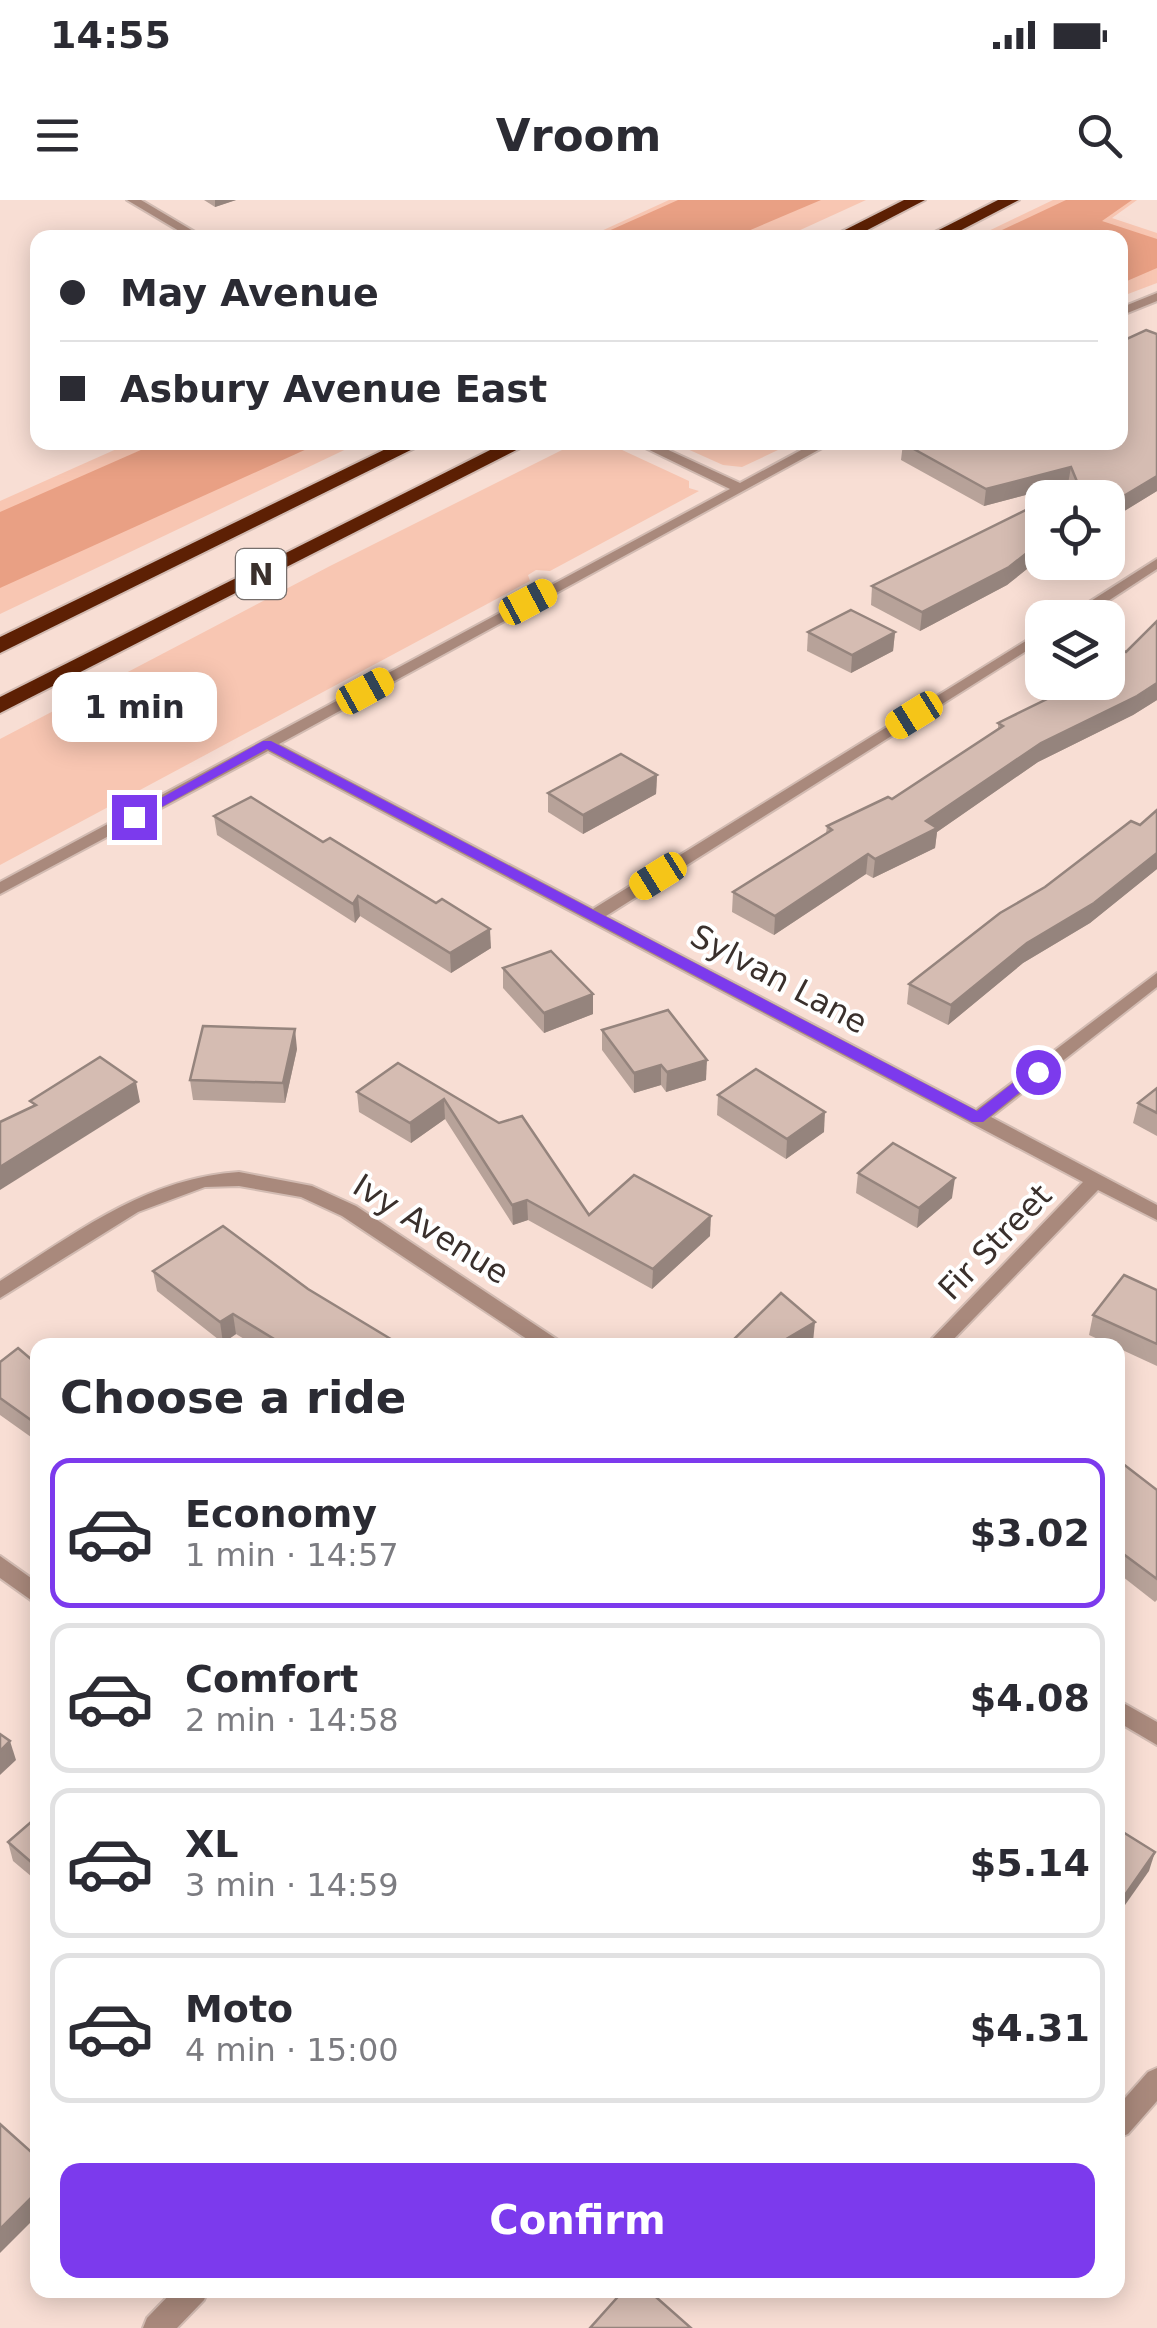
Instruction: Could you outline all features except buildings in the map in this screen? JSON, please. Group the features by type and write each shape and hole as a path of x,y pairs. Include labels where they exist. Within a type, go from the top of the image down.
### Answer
{"highway":[{"path":"854,230 917,200"},
{"path":"948,230 1011,200"},
{"name":"N","path":"0,646 400,450"},
{"name":"N","path":"0,706 506,450"}],"street":[{"path":"133,200 186,230"},
{"path":"1128,308 1157,297"},
{"path":"1136,305 1157,312"},
{"path":"656,450 738,488"},
{"path":"0,889 812,450"},
{"path":"1098,600 1157,563"},
{"path":"594,916 1025,646"},
{"name":"Sylvan Lane","path":"267,744 1157,1212"},
{"path":"978,1118 1157,978"},
{"name":"Ivy Avenue","path":"0,1292 131,1207 203,1181 239,1179 305,1191 349,1211 540,1338"},
{"name":"Fir Street","path":"943,1338 1096,1181"},
{"path":"0,1565 30,1589"},
{"path":"1125,1714 1157,1735"},
{"path":"1125,2117 1157,2081"},
{"path":"157,2328 186,2298"}],"shaded area":[{"path":"669,200 866,200 800,230 603,230"},
{"path":"678,200 821,200 750,230 611,230"},
{"path":"1053,200 1137,200 1112,218 1157,233 1157,283 1128,294 1128,230 991,230"},
{"path":"1066,200 1132,200 1102,221 1157,239 1157,268 1128,281 1128,230 1002,230"},
{"path":"114,450 344,450 0,614 0,501"},
{"path":"141,450 305,450 0,588 0,512"},
{"path":"562,450 622,450 689,481 689,488 699,491 550,571 536,570 528,575 530,581 0,865 0,739"},
{"path":"690,450 778,450 742,467 723,465"}],"route":[{"path":"134,817 267,744 978,1118 1038,1072"}]}
